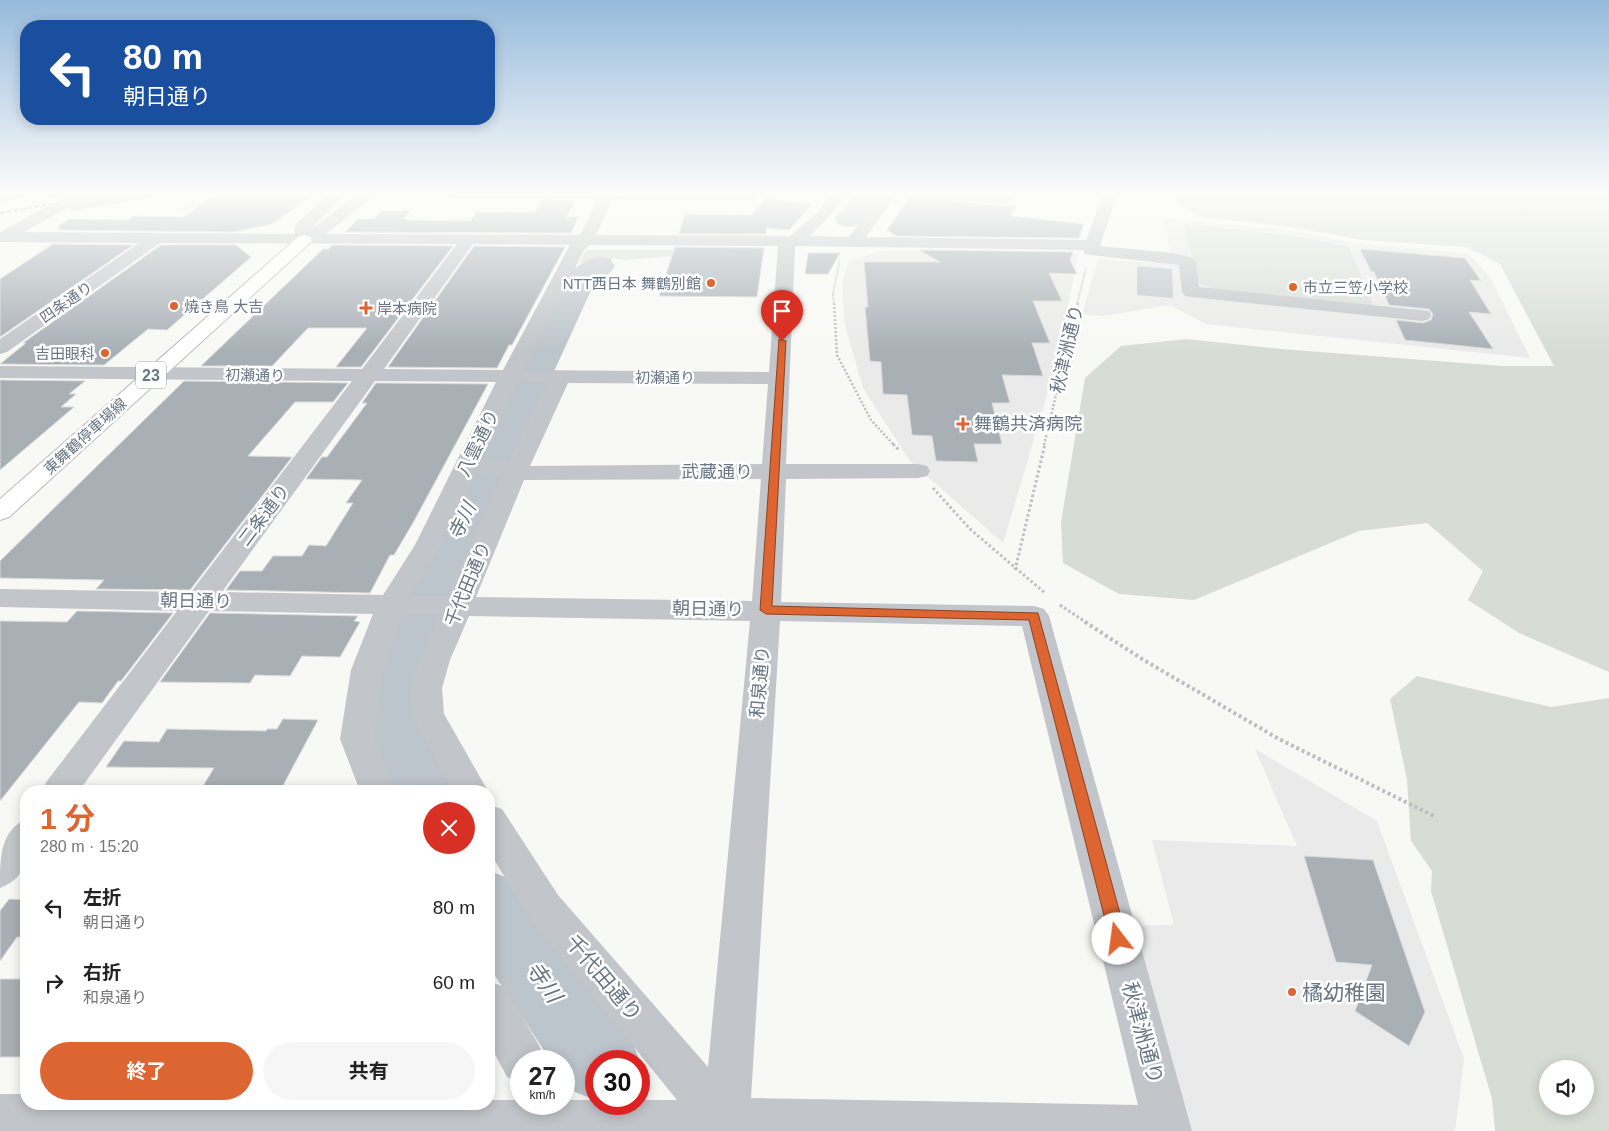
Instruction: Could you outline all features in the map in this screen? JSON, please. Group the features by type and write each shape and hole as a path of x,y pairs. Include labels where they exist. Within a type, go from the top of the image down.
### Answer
{"main road":[{"name":"東舞鶴停車場線","path":"0,512 153,373 299,245"}],"street":[{"name":"四条通り","path":"0,348 146,245"},
{"name":"二条通り","path":"63,785 465,245"},
{"name":"八雲通り","path":"376,785 357,739 367,670 428,545 472,464 516,376 577,247 580,245"},
{"name":"和泉通り","path":"724,1126 766,610 773,472 790,245"},
{"path":"965,245 1092,248 1173,258 1187,262 1191,292 1422,315"},
{"name":"初瀬通り","path":"0,372 780,378"},
{"name":"千代田通り","path":"467,785 428,714 426,688 450,605 555,377"},
{"name":"武蔵通り","path":"472,464 510,472 918,471"},
{"name":"朝日通り","path":"0,598 766,610 1048,606"},
{"name":"秋津洲通り","path":"1048,606 1168,1130"},
{"name":"千代田通り","path":"495,829 544,907 724,1126"},
{"path":"0,871 20,843"},
{"path":"495,1012 517,1050"},
{"path":"0,1117 249,1128 537,1119 600,1123 724,1126 1168,1130"}],"path":[{"name":"秋津洲通り","path":"1016,570 1092,248"},
{"path":"840,254 833,294 837,355 870,420 970,529 1016,570 1048,606 1279,739 1434,816"}],"shaded area":[{"name":"市立三笠小学校","path":"1169,245 1373,245 1468,253 1490,277 1530,358 1206,324 1172,306 1103,316 1082,314 1098,259 1173,264"},
{"path":"1189,245 1338,245 1349,247 1374,307 1222,293 1199,283"},
{"path":"1434,245 1609,245 1609,672 1519,633 1468,600 1483,571 1427,523 1359,531 1194,600 1119,594 1063,563 1061,522 1085,378 1121,346 1186,339 1281,349 1501,366 1554,366 1500,264 1467,247"},
{"path":"586,250 676,250 675,256 624,260 614,258 601,265 579,263"},
{"name":"舞鶴共済病院","path":"888,250 1045,251 1078,254 1058,358 1003,543 910,461 863,388 845,325 842,283 849,261"},
{"path":"1137,266 1172,269 1173,298 1137,295"},
{"path":"1417,676 1551,707 1609,698 1609,1131 1495,1131 1492,1099 1431,891 1432,871 1411,841 1407,780 1390,699"},
{"name":"橘幼稚園","path":"1255,749 1377,821 1464,1059 1455,1131 1180,1131 1126,926 1174,925 1152,840 1297,846"}],"building":[{"path":"52,245 133,245 0,337 0,279"},
{"path":"161,245 236,245 251,257 167,330 148,329 104,365 0,364 26,343 23,343"},
{"path":"332,245 453,246 361,367 336,367 367,328 308,328 272,366 201,366 323,249 329,249"},
{"path":"474,246 565,247 512,345 509,345 497,368 388,367"},
{"name":"NTT西日本 舞鶴別館","path":"675,247 764,248 757,297 659,296"},
{"path":"1360,249 1465,258 1481,281 1470,280 1491,314 1469,312 1493,349 1405,340 1396,320 1423,323 1431,320 1433,314 1429,309 1389,305 1374,272 1371,271"},
{"name":"舞鶴共済病院","path":"919,250 1073,252 1070,260 1077,274 1049,273 1062,301 1033,301 1050,343 1032,343 1043,376 1002,375 1010,403 992,403 1002,444 974,444 978,462 936,461 932,436 912,435 907,395 883,394 881,362 870,361 865,307 868,307 864,262 940,262"},
{"path":"808,253 840,253 828,274 805,274"},
{"path":"0,380 85,381 69,394 76,394 61,407 74,407 0,470"},
{"path":"184,381 348,383 333,402 295,402 248,456 292,457 190,590 96,589 104,580 0,578 0,561"},
{"path":"376,383 488,384 414,521 394,555 390,555 370,593 226,590 240,571 262,571 273,556 302,556 309,545 326,546 353,503 346,503 362,480 306,479 322,457 327,457 367,403 362,403"},
{"path":"77,611 173,613 102,703 79,702 0,801 0,621 67,622"},
{"path":"210,613 358,616 354,621 360,622 340,657 302,656 290,676 255,675 250,683 160,682"},
{"path":"283,719 318,720 283,785 204,785 214,768 106,767 124,741 159,742 167,729 266,731 267,729 277,729"},
{"path":"1304,856 1373,860 1425,1012 1409,1046 1355,1011 1372,965 1336,962"},
{"path":"9,899 20,900 20,937 17,937 0,961 0,911"},
{"path":"0,979 20,979 20,1057 0,1057"}],"waterway":[{"name":"寺川","path":"418,785 396,724 390,676 426,604 430,586 579,281 599,266"},
{"name":"寺川","path":"495,912 530,966 591,1050"}],"place":[{"name":"NTT西日本 舞鶴別館","path":"711,283"},
{"name":"市立三笠小学校","path":"1293,287"},
{"name":"焼き鳥 大吉","path":"174,306"},
{"name":"岸本病院","path":"366,308"},
{"name":"吉田眼科","path":"105,353"},
{"name":"舞鶴共済病院","path":"963,424"},
{"name":"橘幼稚園","path":"1292,992"}],"route":[{"path":"782,341 766,610 1034,616 1118,939"}]}
